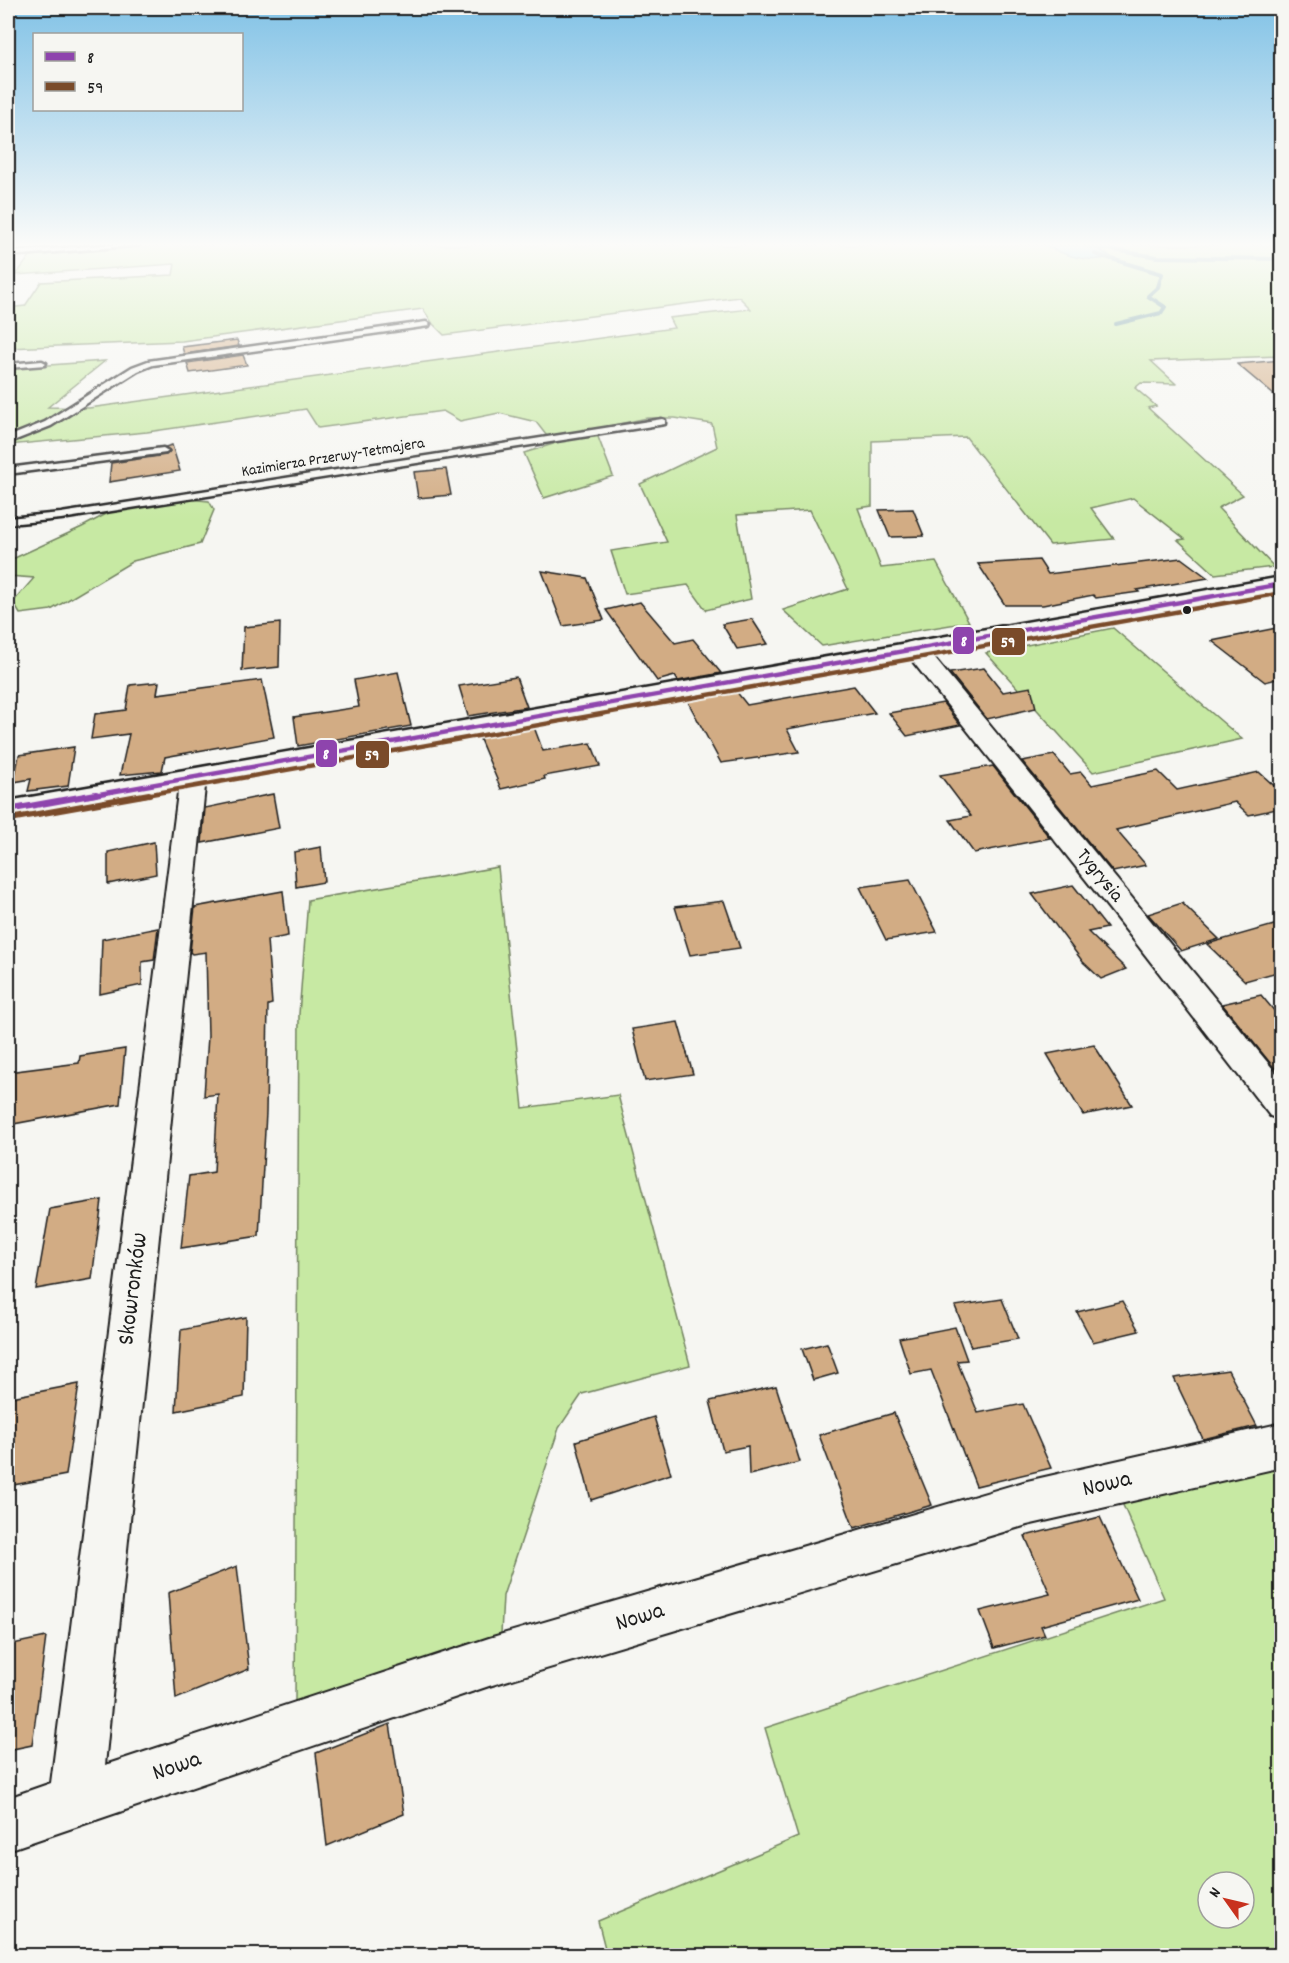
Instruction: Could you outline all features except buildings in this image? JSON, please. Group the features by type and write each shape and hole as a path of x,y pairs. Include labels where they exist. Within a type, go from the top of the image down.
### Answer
{"street":[{"path":"8,810 614,705 914,648 1281,584"},
{"name":"Tygrysia","path":"914,648 1147,935 1281,1106"},
{"name":"Skowronków","path":"75,1801 194,777"},
{"name":"Nowa","path":"8,1824 489,1662 1027,1503 1281,1445"}],"lane":[{"path":"8,440 48,424 135,369 152,363 337,337"},
{"path":"8,366 42,363"},
{"name":"Kazimierza Przerwy-Tetmajera","path":"8,521 61,516 662,422"},
{"path":"8,471 163,451"}],"green space":[{"path":"8,337 215,337 182,341 8,348"},
{"path":"611,337 1281,337 1281,356 1151,361 1176,384 1141,383 1135,388 1156,406 1148,408 1243,495 1218,508 1274,567 1215,574 1178,540 1185,539 1133,498 1091,508 1114,539 1050,545 966,437 872,441 872,506 858,508 881,568 936,562 969,622 822,646 783,610 848,589 810,510 737,515 751,599 706,610 688,585 625,594 611,551 667,542 640,484 717,447 712,424 675,418 647,418 595,429 613,476 544,498 524,453 553,444 536,422 499,413 460,421 443,411 318,428 306,409 147,432 8,445 8,368 105,361 48,407 89,408"},
{"path":"188,499 209,501 214,510 200,544 133,561 51,610 20,614 13,602 34,578 8,576 8,561 110,512"},
{"path":"1113,628 1242,739 1093,772 986,653"},
{"path":"498,867 523,1108 618,1095 690,1365 582,1394 559,1428 503,1596 501,1634 295,1704 299,1014 308,900"},
{"path":"1281,1460 1281,1955 607,1956 598,1921 798,1837 765,1728 1164,1598 1119,1496"}],"transit line":[{"name":"8","path":"8,810 1282,584"},
{"name":"59","path":"10,819 1282,593"}]}
